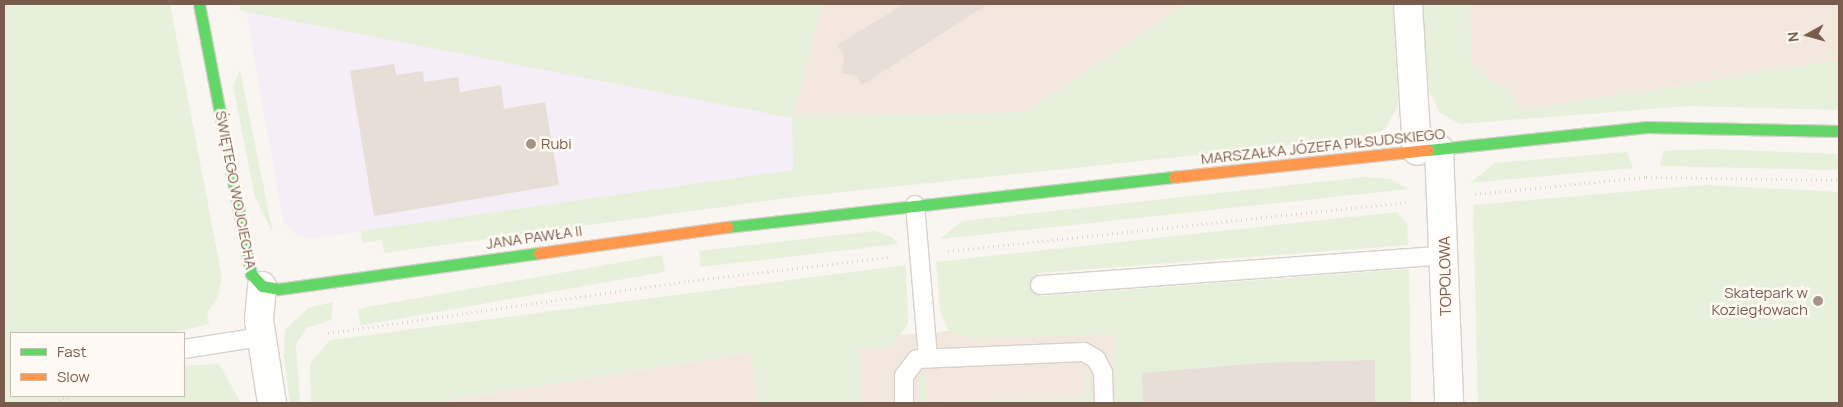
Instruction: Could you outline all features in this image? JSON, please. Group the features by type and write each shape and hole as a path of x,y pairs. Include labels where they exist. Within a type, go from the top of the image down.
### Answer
{"street":[{"name":"ŚWIĘTEGO WOJCIECHA","path":"199,4 251,274 262,286 261,336 272,403"},
{"name":"TOPOLOWA","path":"1408,4 1428,150 1444,198 1449,403"},
{"name":"MARSZAŁKA JÓZEFA PIŁSUDSKIEGO","path":"810,216 1647,127 1839,131"},
{"name":"JANA PAWŁA II","path":"262,286 279,289 810,216"}],"lane":[{"path":"916,205 928,358"},
{"path":"1040,285 1445,255"},
{"path":"185,349 261,336"},
{"path":"904,403 909,364 928,358 1084,352 1096,359 1103,372 1104,403"}],"path":[{"path":"328,333 688,281 921,254 1646,177 1839,180"},
{"path":"49,403 70,397"}],"shaded area":[{"path":"822,4 1186,4 1026,112 792,117"},
{"path":"1470,4 1839,4 1839,60 1522,110 1506,86 1498,87 1471,65"},
{"name":"Rubi","path":"246,12 792,117 793,170 309,239 293,233 283,221"},
{"path":"1409,292 1411,403 805,403 803,343"},
{"path":"751,352 758,403 431,403"}],"green space":[{"path":"4,4 170,4 222,278 218,297 207,313 209,324 173,332 10,332 10,397 185,397 185,366 219,364 241,403 4,403"},
{"path":"240,4 822,4 793,117 1026,112 1186,4 1393,4 1398,106 1384,130 1360,138 795,197 384,253 382,240 362,243 361,231 793,170 792,118 251,13 239,10"},
{"path":"1422,4 1470,4 1471,65 1498,87 1506,86 1522,110 1839,60 1839,110 1689,106 1460,124 1440,113 1429,91"},
{"path":"240,70 273,233 255,197 233,86"},
{"path":"1709,149 1839,154 1839,170 1660,166 1663,151"},
{"path":"1627,152 1633,168 1470,183 1495,163"},
{"path":"1365,177 1390,179 1409,189 940,239 962,221"},
{"path":"1706,185 1839,192 1839,403 1478,403 1473,205"},
{"path":"1397,212 1407,224 1408,245 1038,273 1041,296 1409,269 1411,403 1375,403 1374,360 1264,363 1143,373 1143,403 1115,403 1114,335 969,338 948,330 940,311 936,262"},
{"path":"874,231 892,237 898,244 701,267 699,251"},
{"path":"662,255 665,272 361,325 358,309"},
{"path":"906,265 908,324 890,348 860,349 861,403 758,403 750,352 431,403 311,403 310,364 330,340"},
{"path":"333,302 331,320 306,328 296,344 300,403 290,403 284,358 285,330 308,308"},
{"path":"1085,368 1090,374 1091,403 920,403 920,380 926,372 927,402 1085,397"}],"building":[{"path":"904,4 988,4 862,85 857,76 842,73 844,56 837,45"},
{"path":"394,64 396,75 423,71 424,82 458,77 460,92 501,85 504,109 545,102 559,185 374,216 350,71"},
{"path":"1375,360 1375,403 1143,403 1142,373 1264,363"}],"traffic: fast":[{"path":"199,4 251,274 262,286 279,289 539,253"},
{"path":"1428,150 1647,127 1839,131"},
{"path":"727,227 1174,177"}],"traffic: slow":[{"path":"1174,177 1428,150"},
{"path":"539,253 727,227"}],"place":[{"name":"Rubi","path":"531,144"},
{"name":"Skatepark w Koziegłowach","path":"1818,301"}]}
